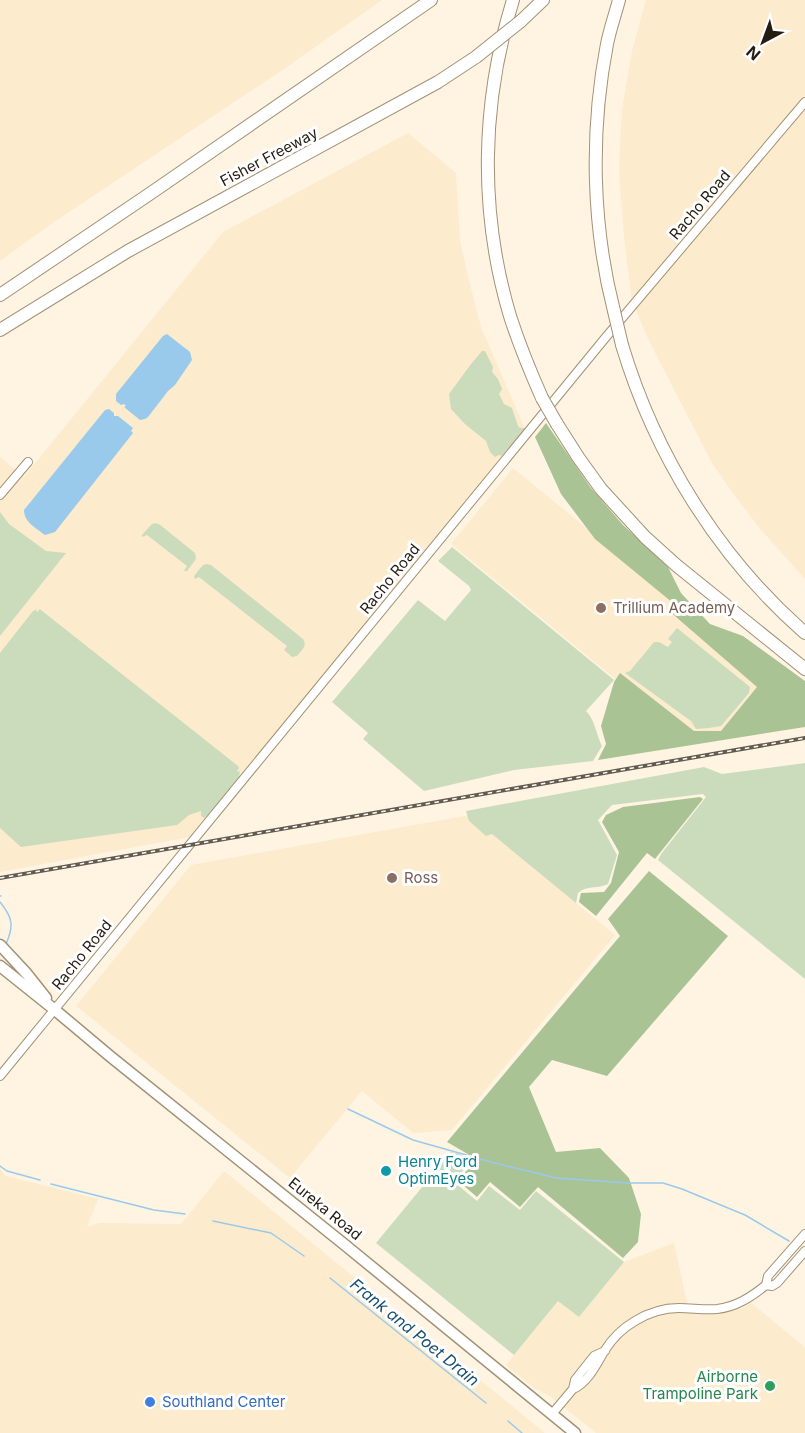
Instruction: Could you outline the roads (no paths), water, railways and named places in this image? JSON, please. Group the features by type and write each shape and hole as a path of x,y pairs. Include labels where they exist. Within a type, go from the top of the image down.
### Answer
{"highway":[{"name":"Fisher Freeway","path":"0,295 431,0"},
{"path":"513,0 498,59 490,109 487,157 489,207 504,295 519,342 542,398 597,483 615,506 645,537 676,565 805,669"},
{"name":"Fisher Freeway","path":"0,330 128,251 438,82 476,57 543,0"},
{"path":"619,0 603,70 596,137 596,170 600,236 605,271 622,345 650,422 693,501 722,544 746,573 805,633"}],"main road":[{"name":"Eureka Road","path":"0,945 27,974 55,1010"},
{"name":"Eureka Road","path":"3,968 117,1063 575,1433"}],"street":[{"name":"Racho Road","path":"0,1076 606,337 805,102"},
{"path":"0,495 28,462"},
{"path":"552,1414 576,1388 575,1380 594,1356 605,1351 627,1326 652,1313 669,1309 725,1308 748,1299 766,1285 768,1276 805,1234"},
{"path":"766,1285 772,1286 777,1283 805,1251"}],"water":[{"path":"167,334 190,352 192,360 175,385 148,417 140,420 124,407 126,406 124,404 121,405 116,401 116,394"},
{"path":"109,409 114,416 118,416 133,428 131,431 133,433 55,532 45,535 28,521 24,510 105,410"}],"waterway":[{"name":"Frank and Poet Drain","path":"0,902 11,922 6,944"},
{"path":"348,1109 413,1140 556,1178 663,1183 745,1215 789,1241"},
{"name":"Frank and Poet Drain","path":"0,1166 7,1171 40,1180"},
{"name":"Frank and Poet Drain","path":"51,1184 154,1210 185,1214"},
{"name":"Frank and Poet Drain","path":"213,1221 271,1233 304,1256"},
{"name":"Frank and Poet Drain","path":"330,1278 486,1403"},
{"name":"Frank and Poet Drain","path":"508,1421 522,1433"}],"railway":[{"path":"0,878 805,738"}],"place":[{"name":"Trillium Academy","path":"601,608"},
{"name":"Ross","path":"392,878"},
{"name":"Henry Ford OptimEyes","path":"386,1171"},
{"name":"Airborne Trampoline Park","path":"770,1386"},
{"name":"Southland Center","path":"150,1402"}]}
